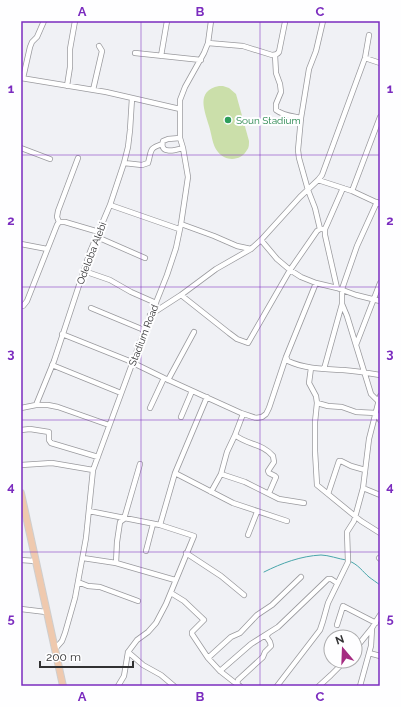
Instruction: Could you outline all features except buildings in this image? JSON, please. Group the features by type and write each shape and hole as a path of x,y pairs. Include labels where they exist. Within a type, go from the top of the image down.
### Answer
{"main road":[{"path":"21,493 63,686"}],"street":[{"path":"44,21 37,37 32,42 30,47 22,78 93,90 180,109"},
{"path":"67,86 70,67 70,49 75,21"},
{"path":"161,56 167,21"},
{"name":"Stadium Road","path":"55,649 62,641 75,598 83,558 93,470 144,330 176,248 188,177 180,138 180,100 185,87 201,60 208,43 211,21"},
{"path":"323,21 316,51 308,69 301,118 298,150 299,158 308,190 325,235 342,304 356,345 363,372 371,394 379,402"},
{"path":"208,43 243,46 272,56 279,52 285,22"},
{"path":"150,315 181,295 216,269 251,249 322,175 365,58 369,35"},
{"path":"93,90 102,51 99,46"},
{"path":"135,53 201,60"},
{"path":"275,55 276,73 281,92 276,104 276,110 288,116 301,118"},
{"path":"365,58 380,63"},
{"name":"Odeloba Alebi","path":"36,405 52,365 90,252 110,205 124,163 130,130 132,98"},
{"path":"352,191 380,117"},
{"path":"124,163 145,165 148,163 150,152 153,148 162,144 163,141 168,138 180,138"},
{"path":"162,144 167,151 183,148"},
{"path":"21,148 50,160"},
{"path":"59,222 57,217 58,211 78,158"},
{"path":"318,180 352,191 378,203 339,289"},
{"path":"181,295 237,339 248,343 290,270 317,231 322,229 343,188"},
{"path":"110,205 179,229"},
{"path":"21,306 23,306 27,301 56,224 59,222 65,222 98,235 145,258"},
{"path":"181,224 237,246 251,249"},
{"path":"261,240 277,259 301,277 316,283 380,301"},
{"path":"21,244 47,249"},
{"path":"84,271 110,280 131,292 156,302"},
{"path":"62,334 127,360 243,414 256,418 262,417 266,414 286,357 316,283"},
{"path":"356,345 380,283"},
{"path":"324,369 342,304"},
{"path":"91,308 144,330"},
{"path":"150,408 194,332"},
{"path":"286,357 291,363 311,368 363,372 380,375"},
{"path":"52,365 121,393"},
{"path":"311,368 309,381 316,396 317,403 315,429 316,482 318,486 361,521 380,532"},
{"path":"182,417 192,390"},
{"path":"277,686 320,630 328,603 348,562 347,535 352,525 363,488 369,439 380,396"},
{"path":"160,525 175,473 207,398"},
{"path":"317,403 328,406 342,407 356,412 376,413"},
{"path":"21,408 36,405 58,406 109,425"},
{"path":"376,413 380,420"},
{"path":"211,492 221,474 227,452 243,414"},
{"path":"21,430 30,429 47,431 50,433 51,442 98,457"},
{"path":"235,435 242,440 267,449 273,456 274,462 268,471 276,476 276,478 269,493"},
{"path":"328,494 339,461 365,470"},
{"path":"21,465 52,463 93,470"},
{"path":"116,564 120,522 124,519 140,464"},
{"path":"175,473 233,503 287,521"},
{"path":"221,474 245,482 284,500 304,503"},
{"path":"363,488 380,495"},
{"path":"89,511 160,525 194,536 160,616 156,623 148,632 137,640 128,652 124,676 118,686"},
{"path":"248,535 257,512"},
{"path":"146,551 153,524"},
{"path":"186,553 221,576 244,595"},
{"path":"83,558 116,564 175,580"},
{"path":"21,560 35,561"},
{"path":"208,658 231,637 240,633 257,615 272,605 301,577"},
{"path":"220,671 247,647 278,627 328,579 331,579 337,583"},
{"path":"78,582 88,586 100,587 138,601"},
{"path":"171,593 184,601 204,620 192,632 192,634 208,658 220,671 238,685 238,680 263,657 265,652 271,646 266,636 272,631"},
{"path":"337,625 343,606 376,622"},
{"path":"21,608 46,612"},
{"path":"363,639 380,615"},
{"path":"360,686 372,639 372,628"},
{"path":"128,652 143,665 161,675 174,686"},
{"path":"369,653 380,656"},
{"path":"319,686 337,669"}],"green space":[{"path":"219,86 229,88 236,94 249,141 248,149 244,154 233,159 229,159 221,155 216,149 204,108 204,97 207,92"}],"waterway":[{"path":"264,572 292,560 306,557 324,555 346,560"},
{"path":"349,561 358,566 380,585"}],"place":[{"name":"Soun Stadium","path":"228,120"}]}
